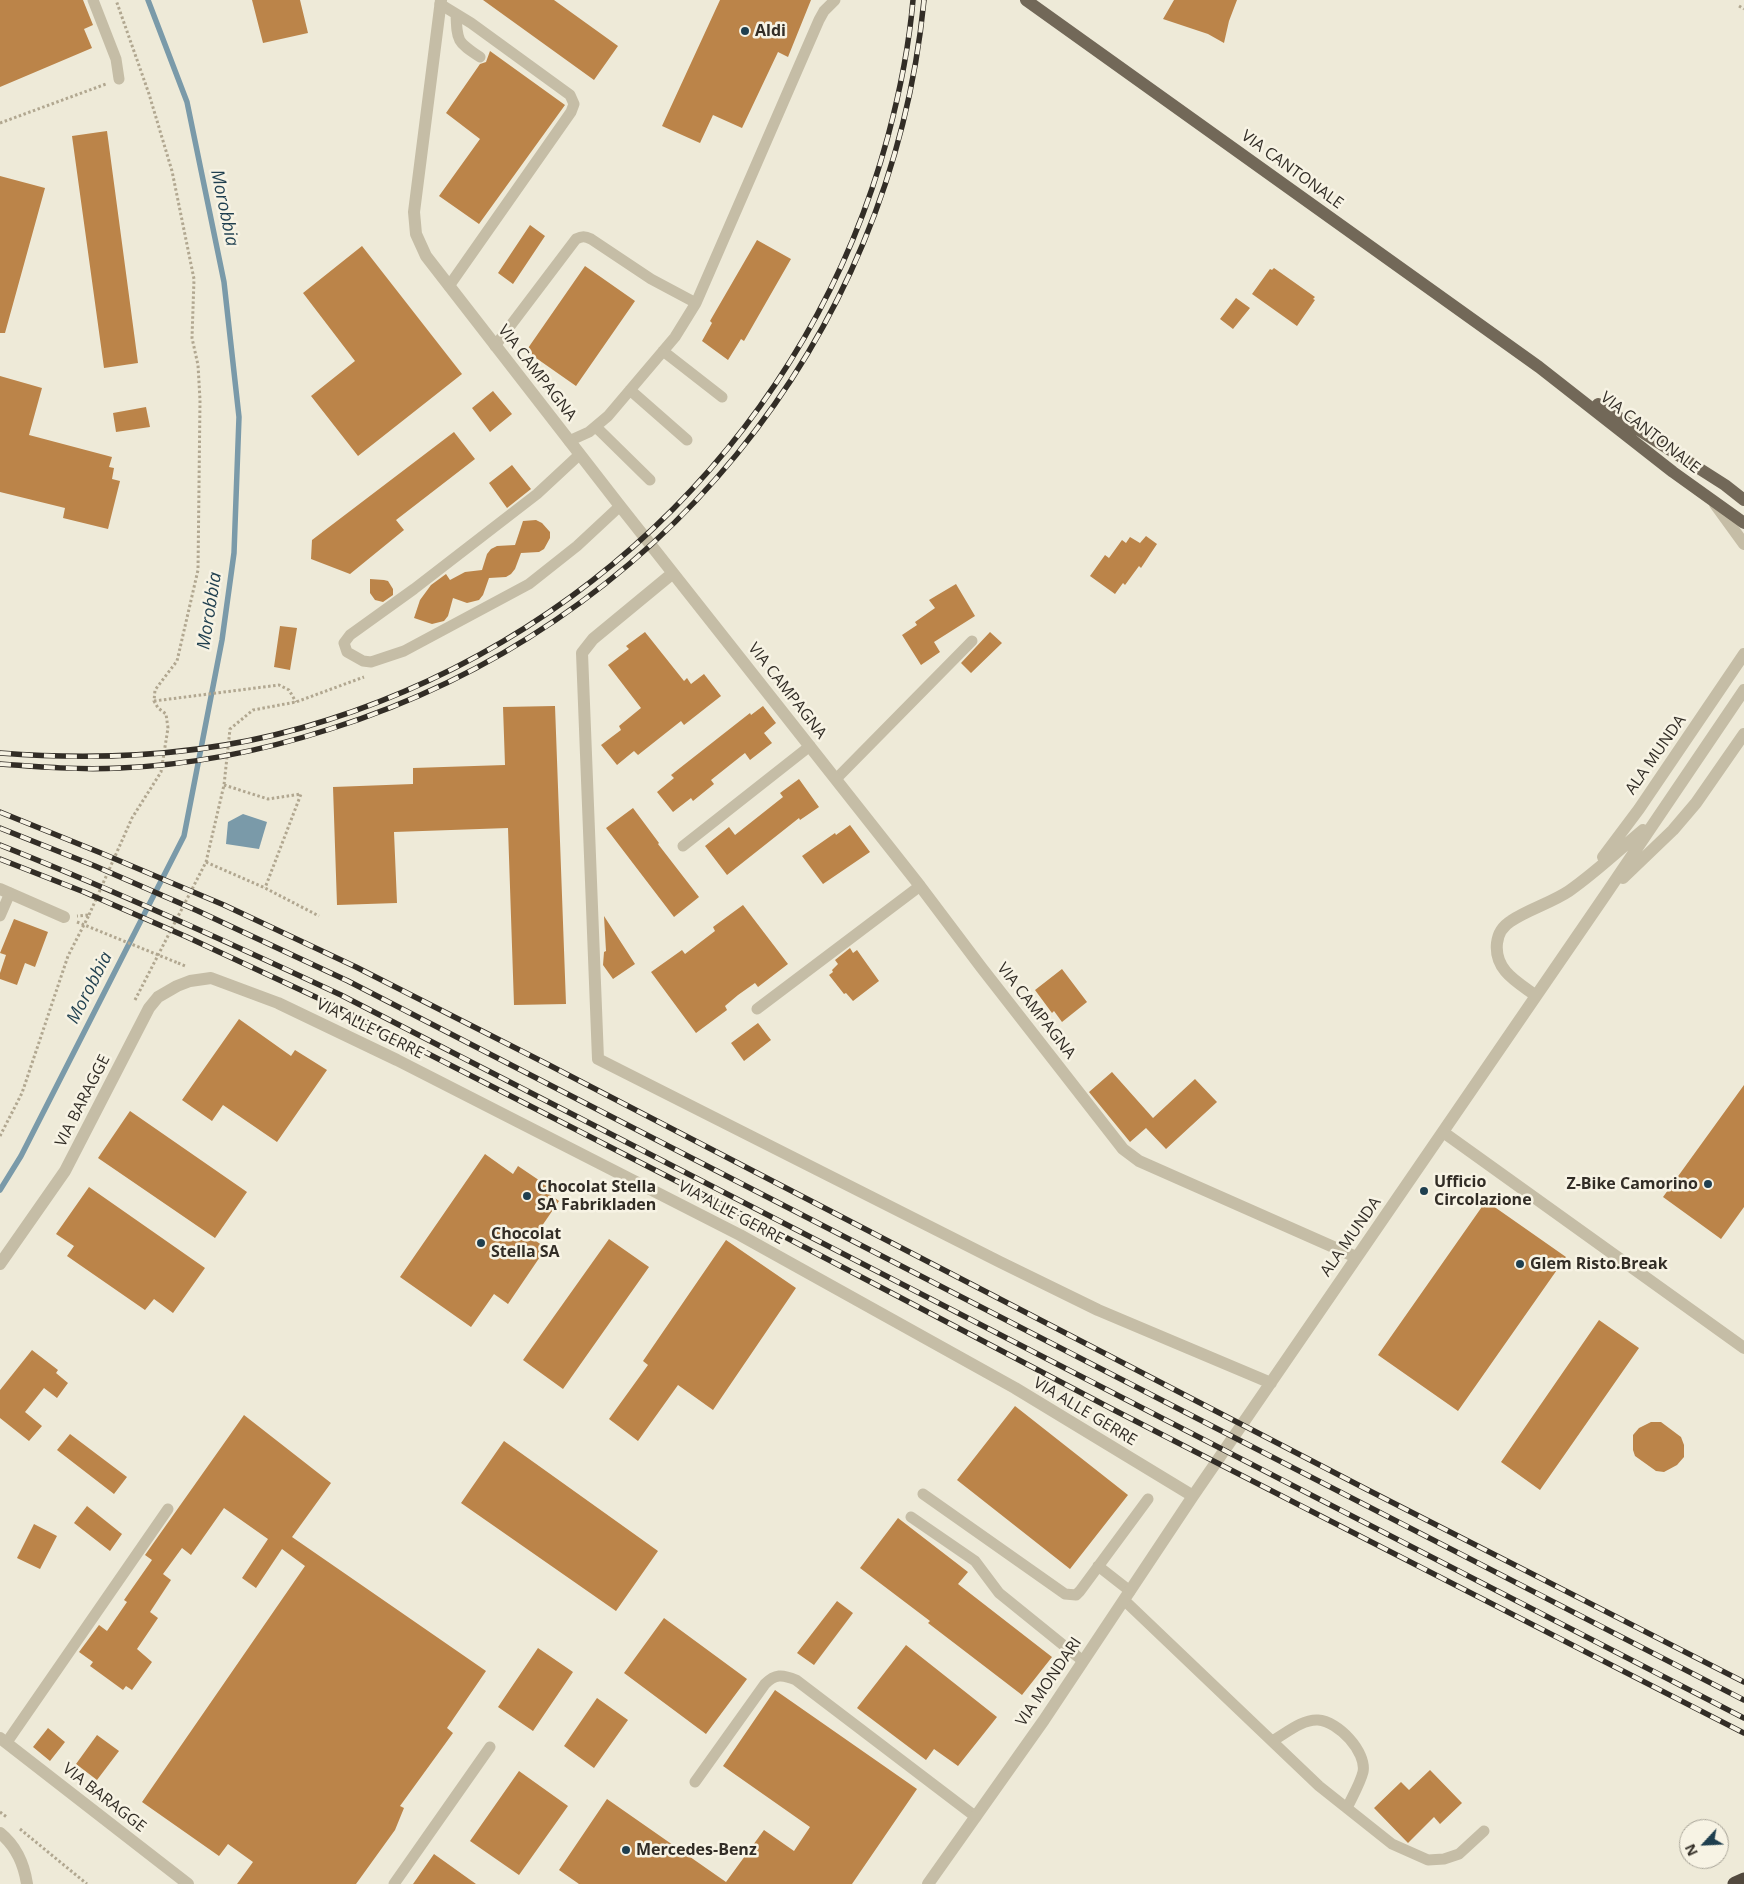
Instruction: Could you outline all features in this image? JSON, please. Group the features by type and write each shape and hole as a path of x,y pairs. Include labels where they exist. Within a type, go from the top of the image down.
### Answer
{"highway":[{"path":"1735,1884 1744,1880"}],"main road":[{"name":"VIA CANTONALE","path":"1026,0 1539,367 1673,472 1744,523"},
{"name":"VIA CANTONALE","path":"1539,367 1725,485 1744,500"}],"street":[{"name":"VIA CAMPAGNA","path":"440,2 414,212 416,234 426,256 579,455 836,779 1124,1149 1139,1161 1356,1257"},
{"path":"1725,485 1744,494"},
{"path":"1710,498 1744,544"},
{"path":"673,573 593,639 582,653 598,1059 982,1254 1098,1310 1271,1383"},
{"name":"ALA MUNDA","path":"1592,872 1638,809 1744,654"},
{"name":"ALA MUNDA","path":"1193,1496 1744,690"},
{"name":"ALA MUNDA","path":"1606,894 1673,830 1696,803 1744,734"},
{"name":"ALA MUNDA","path":"1536,995 1513,980 1500,964 1497,950 1500,933 1504,927 1510,921 1554,900 1592,872 1655,820"},
{"path":"5,891 64,918"},
{"name":"VIA BARAGGE","path":"0,1264 65,1171 149,1008 158,997 190,981 211,978"},
{"name":"VIA ALLE GERRE","path":"211,978 278,1003 396,1060 740,1236 1015,1388 1193,1496"},
{"path":"1443,1132 1744,1348"},
{"name":"VIA MONDARI","path":"928,1884 1083,1661 1193,1496"},
{"name":"VIA BARAGGE","path":"3,1740 188,1884"},
{"path":"0,1833 14,1848 20,1858 27,1884"}],"lane":[{"path":"93,0 116,59 119,79"},
{"path":"569,441 596,427 608,416 675,337 696,303 819,20 824,11 835,0"},
{"path":"440,2 471,22 570,95 574,104 571,112 449,286"},
{"path":"456,14 459,40 464,46 480,57"},
{"path":"495,346 576,239 580,237 586,236 651,279 696,303"},
{"path":"663,351 722,397"},
{"path":"630,390 687,440"},
{"path":"596,427 650,480"},
{"path":"579,455 530,500 414,589 350,635 344,643 347,652 358,659 371,662 404,651 528,584 577,546 620,506"},
{"path":"836,779 972,641"},
{"path":"682,846 810,746"},
{"path":"757,1009 920,886"},
{"path":"0,916 5,891"},
{"path":"923,1494 1065,1594 1076,1595 1148,1499"},
{"path":"3,1740 168,1509"},
{"path":"911,1517 975,1561 999,1593 1083,1661"},
{"path":"1098,1566 1319,1786 1392,1844 1428,1860 1444,1859 1460,1854 1484,1831"},
{"path":"695,1782 765,1684 771,1678 781,1674 796,1680 976,1817"},
{"path":"1272,1741 1302,1724 1318,1720 1332,1724 1348,1736 1360,1755 1363,1771 1347,1808"},
{"path":"394,1884 490,1747"}],"path":[{"path":"0,1136 22,1093 68,956 89,915 132,818 161,772 168,728 166,714 158,708 154,701 155,690 177,661 198,570 200,400 198,365 192,338 194,279 172,171 141,71 116,0"},
{"path":"1739,6 1744,9"},
{"path":"0,123 141,71"},
{"path":"137,1030 135,998 206,862 224,785 230,729 252,710 296,702 366,676"},
{"path":"154,701 279,685 289,690 296,702"},
{"path":"224,785 268,800 301,794 265,888"},
{"path":"206,862 265,888 319,916"},
{"path":"64,918 89,915"},
{"path":"77,922 178,963"},
{"path":"0,1812 87,1884"}],"water":[{"path":"243,814 267,822 259,849 226,844 228,822"}],"building":[{"path":"0,0 83,0 93,25 84,29 92,48 0,87"},
{"path":"252,0 300,0 308,33 263,43"},
{"path":"483,0 554,0 618,46 594,80"},
{"path":"720,0 811,0 788,57 778,52 742,128 713,115 700,143 662,126"},
{"path":"1174,0 1237,0 1229,21 1224,43 1208,34 1163,19"},
{"path":"490,51 565,105 479,224 439,196 480,139 446,113 480,64 486,62"},
{"path":"107,131 138,363 104,368 72,136"},
{"path":"0,176 45,188 5,333 0,333"},
{"path":"530,225 545,236 513,284 498,273"},
{"path":"757,240 791,259 744,341 741,339 728,360 702,341 712,323 710,321"},
{"path":"362,246 462,374 358,456 311,396 355,361 303,293"},
{"path":"585,266 635,301 576,386 526,351"},
{"path":"1274,268 1315,297 1313,299 1315,300 1297,326 1252,294 1270,269"},
{"path":"1236,298 1250,308 1233,329 1220,319"},
{"path":"0,376 42,388 29,435 112,457 109,467 114,468 112,479 120,481 108,529 63,518 65,508 0,492"},
{"path":"493,391 512,414 490,432 472,408"},
{"path":"146,407 150,427 116,432 113,413"},
{"path":"454,432 475,459 396,520 404,530 350,574 311,559 312,540"},
{"path":"512,465 531,489 507,508 489,483"},
{"path":"536,520 542,523 550,532 550,538 544,549 539,552 521,553 511,574 506,577 489,578 483,595 479,600 467,603 453,598 448,616 444,621 432,624 414,618 420,600 431,585 446,574 450,580 465,572 482,570 487,554 491,549 497,546 515,545 523,521"},
{"path":"1146,536 1157,544 1141,568 1139,566 1125,585 1123,583 1115,594 1090,576 1105,555 1109,558 1122,540 1126,543 1130,537 1140,543"},
{"path":"370,579 388,581 393,589 393,595 383,602 375,600 370,593"},
{"path":"956,584 975,616 934,642 940,652 921,665 902,635 917,625 915,622 935,608 929,600"},
{"path":"280,626 297,628 290,670 274,667"},
{"path":"645,632 684,681 687,678 691,684 704,674 721,696 684,725 681,721 638,755 634,751 617,765 601,745 621,730 619,726 641,708 608,665 629,649 626,646"},
{"path":"990,632 1002,643 971,673 961,663"},
{"path":"555,706 566,1004 514,1005 508,828 394,832 397,903 337,905 333,787 413,784 413,768 505,765 503,707"},
{"path":"763,706 776,723 764,733 772,743 750,760 745,753 711,780 714,784 693,801 691,798 673,812 657,792 674,778 671,775 750,713 751,715"},
{"path":"799,779 819,807 800,820 799,818 727,875 705,846 729,827 735,835 783,797 780,793"},
{"path":"633,808 699,897 674,917 606,828"},
{"path":"850,825 870,852 823,884 802,856"},
{"path":"743,905 788,964 758,987 755,983 738,995 725,1006 727,1010 696,1033 651,972 682,950 685,954 715,931 713,927"},
{"path":"604,916 635,964 613,979 603,965 604,952 606,951"},
{"path":"14,919 48,932 35,967 25,963 17,985 0,979 6,955 0,953"},
{"path":"850,948 853,953 857,950 879,981 853,1001 846,993 844,994 829,975 838,964 835,960"},
{"path":"1062,969 1087,1002 1062,1022 1054,1011 1052,1013 1035,990"},
{"path":"239,1019 291,1056 295,1050 327,1070 277,1142 223,1105 212,1121 182,1100"},
{"path":"758,1023 771,1040 744,1061 731,1043"},
{"path":"1112,1072 1153,1118 1195,1079 1217,1102 1166,1149 1146,1128 1130,1142 1089,1092"},
{"path":"1744,1085 1744,1207 1721,1239 1663,1197"},
{"path":"130,1111 247,1192 215,1238 98,1158"},
{"name":"Chocolat Stella SA","path":"485,1154 513,1174 518,1166 552,1189 549,1194 559,1201 533,1239 546,1248 508,1304 494,1294 471,1327 400,1277"},
{"path":"89,1187 205,1268 173,1313 154,1299 145,1310 67,1256 74,1246 56,1234"},
{"path":"1486,1201 1566,1257 1458,1411 1378,1355"},
{"path":"609,1239 649,1267 563,1389 523,1360"},
{"path":"726,1240 796,1288 713,1410 678,1385 638,1441 609,1419 648,1365 643,1361"},
{"path":"1599,1320 1639,1348 1540,1490 1501,1462"},
{"path":"32,1350 58,1370 56,1373 68,1383 57,1398 44,1388 25,1412 42,1426 29,1441 0,1418 0,1390"},
{"path":"1015,1406 1128,1495 1070,1569 957,1480"},
{"path":"244,1415 331,1483 292,1537 486,1671 447,1728 453,1733 400,1806 404,1808 395,1830 356,1884 237,1884 253,1862 228,1844 219,1856 142,1802 305,1566 282,1549 256,1588 242,1578 268,1539 224,1508 191,1555 182,1548 163,1574 171,1580 150,1612 158,1618 137,1649 152,1662 132,1690 126,1686 123,1690 90,1666 93,1662 79,1652 99,1625 107,1631 127,1602 124,1600 152,1560 145,1555"},
{"path":"1651,1422 1661,1422 1681,1437 1684,1445 1684,1457 1677,1465 1664,1472 1656,1471 1635,1456 1633,1450 1633,1435 1639,1428"},
{"path":"70,1434 127,1477 114,1494 57,1450"},
{"path":"504,1441 658,1551 616,1611 461,1503"},
{"path":"87,1506 122,1534 110,1551 74,1523"},
{"path":"898,1518 968,1572 958,1584 1052,1657 1022,1695 860,1568"},
{"path":"34,1524 57,1536 40,1569 17,1558"},
{"path":"837,1601 853,1613 814,1665 797,1653"},
{"path":"664,1618 747,1679 706,1734 624,1673"},
{"path":"906,1645 997,1717 958,1766 934,1749 926,1760 857,1708"},
{"path":"538,1648 573,1672 533,1731 498,1707"},
{"path":"775,1690 917,1789 852,1884 579,1884 559,1870 607,1799 726,1882 764,1830 794,1851 810,1827 723,1766"},
{"path":"597,1698 628,1720 594,1768 564,1746"},
{"path":"48,1728 65,1742 50,1761 33,1747"},
{"path":"97,1735 119,1751 97,1780 76,1764"},
{"path":"1430,1770 1462,1803 1440,1824 1434,1817 1408,1843 1374,1808 1401,1782 1409,1790"},
{"path":"519,1771 568,1806 519,1875 470,1841"},
{"path":"434,1854 476,1884 413,1884"}],"waterway":[{"name":"Morobbia","path":"0,1190 21,1156 184,836 222,640 234,553 239,417 224,282 187,102 148,0"}],"railway":[{"path":"0,753 76,756 152,754 227,745 301,728 405,691 503,642 592,581 673,509 744,428 804,338 852,241 888,136 904,68 913,0"},
{"path":"0,764 90,769 173,764 226,756 330,729 448,682 556,620 653,543 737,454 808,354 863,243 902,125 924,0"},
{"path":"0,812 224,905 356,967 549,1065 1366,1489 1744,1682"},
{"path":"0,828 95,866 198,911 348,981 1744,1700"},
{"path":"0,845 172,917 341,995 1744,1718"},
{"path":"0,859 84,892 187,937 335,1006 770,1229 1114,1410 1744,1733"}],"place":[{"name":"Aldi","path":"745,31"},
{"name":"Z-Bike Camorino","path":"1708,1184"},
{"name":"Ufficio Circolazione","path":"1424,1191"},
{"name":"Chocolat Stella SA Fabrikladen","path":"527,1196"},
{"name":"Chocolat Stella SA","path":"481,1243"},
{"name":"Glem Risto.Break","path":"1520,1264"},
{"name":"Mercedes-Benz","path":"626,1850"}]}
